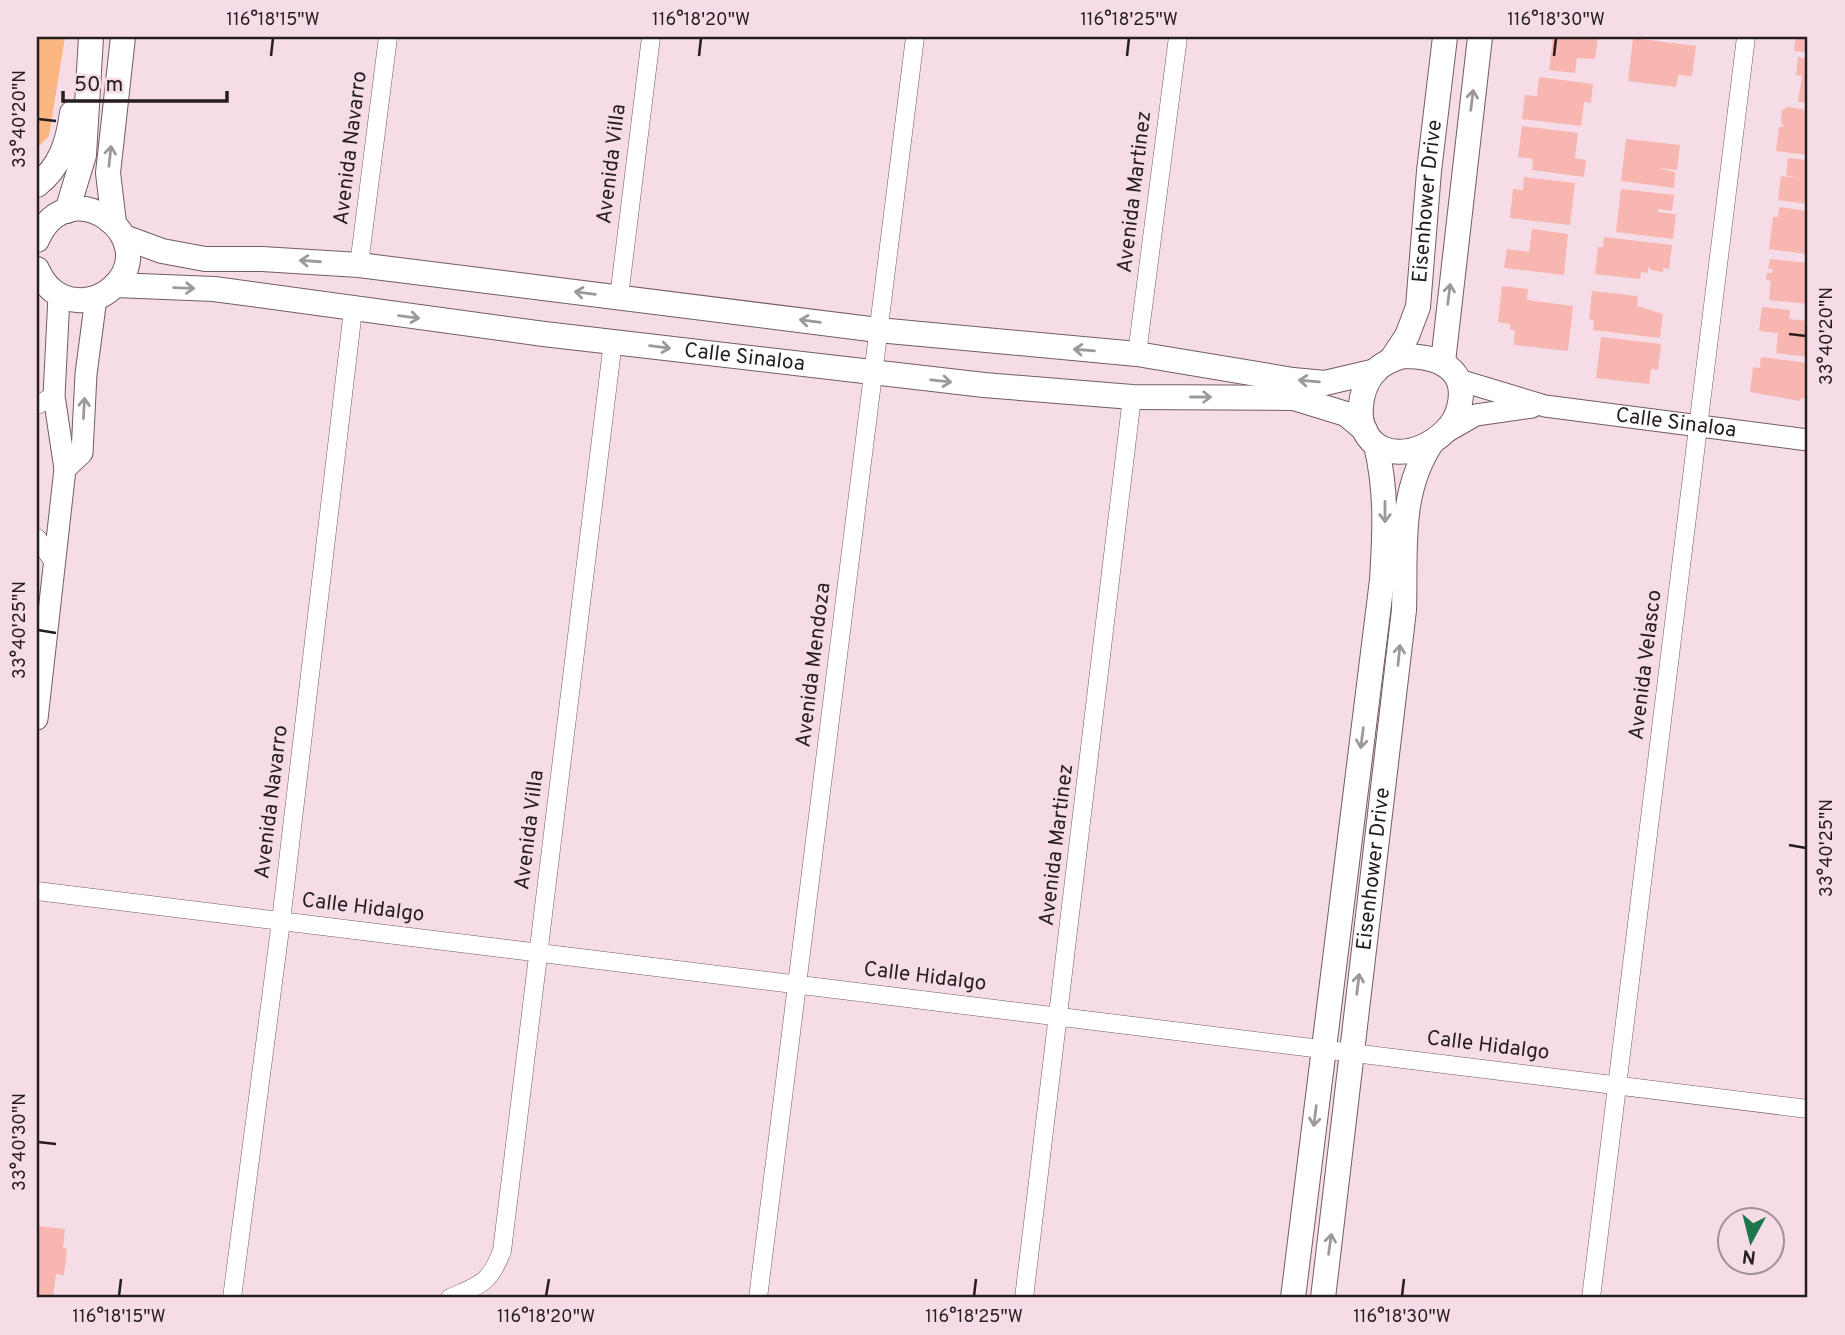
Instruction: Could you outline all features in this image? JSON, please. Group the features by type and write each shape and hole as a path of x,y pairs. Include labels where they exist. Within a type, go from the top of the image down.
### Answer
{"main road":[{"path":"106,292 126,262 108,173 123,37"},
{"name":"Eisenhower Drive","path":"1383,365 1408,336 1418,307 1429,171 1445,37"},
{"name":"Eisenhower Drive","path":"1451,371 1480,37"},
{"path":"47,223 84,155 91,45"},
{"path":"37,185 51,172 67,147 77,84 91,45"},
{"path":"47,223 93,210 119,230 162,251 205,259 262,258 359,264 878,330 1137,354 1325,383 1383,365 1416,356 1451,371 1460,407 1440,436 1410,450 1371,438 1360,412 1362,396 1383,365"},
{"path":"37,269 49,288 59,296"},
{"name":"Calle Sinaloa","path":"59,296 71,300 106,292 214,289 353,310 873,373 1132,397 1294,398 1346,414 1371,438"},
{"name":"Eisenhower Drive","path":"1323,1298 1404,610 1407,504 1418,462 1440,436"},
{"name":"Eisenhower Drive","path":"1293,1298 1382,580 1386,511 1384,480 1371,438"}],"street":[{"name":"Avenida Navarro","path":"359,264 388,37"},
{"name":"Avenida Villa","path":"619,297 651,37"},
{"name":"Avenida Mendoza","path":"759,1295 915,37"},
{"name":"Avenida Martinez","path":"1137,354 1178,37"},
{"name":"Avenida Velasco","path":"1591,1298 1746,37"},
{"path":"65,469 82,453 86,374 106,292"},
{"path":"37,719 65,469 45,401 59,296"},
{"name":"Avenida Navarro","path":"232,1298 281,921 353,310"},
{"name":"Avenida Villa","path":"450,1298 477,1286 494,1273 502,1251 613,341"},
{"name":"Calle Sinaloa","path":"1451,371 1545,406 1808,440"},
{"name":"Avenida Martinez","path":"1024,1298 1060,1017 1132,397"},
{"name":"Calle Sinaloa","path":"1440,436 1476,415 1545,406"},
{"path":"37,538 55,564"},
{"name":"Calle Hidalgo","path":"37,891 1808,1109"}],"shaded area":[{"path":"37,37 65,37 49,136 37,148"}],"building":[{"path":"1553,37 1598,37 1595,59 1577,58 1575,73 1549,70"},
{"path":"1796,37 1808,37 1808,52 1794,51"},
{"path":"1633,38 1696,46 1692,76 1678,75 1676,87 1628,81"},
{"path":"1798,57 1808,59 1808,103 1798,102 1802,76 1796,75"},
{"path":"1539,77 1593,84 1591,103 1584,102 1581,126 1522,119 1525,95 1537,96"},
{"path":"1787,107 1808,110 1808,155 1776,151 1779,127 1784,127 1781,122 1782,110"},
{"path":"1522,126 1578,133 1575,158 1586,160 1584,177 1532,170 1533,159 1518,157"},
{"path":"1626,139 1680,145 1677,170 1658,168 1675,172 1674,188 1621,181"},
{"path":"1788,158 1808,160 1808,204 1778,200 1781,176 1798,178 1786,175"},
{"path":"1524,177 1575,183 1570,225 1510,218 1513,189 1523,190"},
{"path":"1621,189 1674,195 1672,211 1658,209 1658,212 1676,214 1673,239 1616,232"},
{"path":"1779,207 1808,211 1808,254 1769,249 1773,217 1778,217"},
{"path":"1532,229 1568,234 1564,275 1504,268 1507,249 1529,252"},
{"path":"1604,237 1672,245 1669,269 1663,268 1663,272 1648,267 1648,273 1641,272 1640,279 1595,274 1598,247 1603,247"},
{"path":"1770,259 1808,263 1808,304 1769,300 1771,281 1766,280 1767,273 1772,273 1773,269 1768,269"},
{"path":"1502,286 1528,289 1527,300 1573,306 1568,351 1514,345 1515,330 1510,330 1510,324 1498,322"},
{"path":"1592,291 1638,296 1637,306 1663,314 1660,338 1593,330 1594,320 1589,319"},
{"path":"1762,307 1790,310 1789,319 1808,321 1808,357 1776,353 1778,333 1759,331"},
{"path":"1601,337 1661,344 1658,370 1651,369 1649,384 1596,378"},
{"path":"1761,357 1808,363 1808,399 1801,398 1800,401 1750,392 1753,367 1760,368"},
{"path":"37,1226 65,1229 63,1248 67,1249 64,1275 56,1274 53,1298 37,1298"}]}
